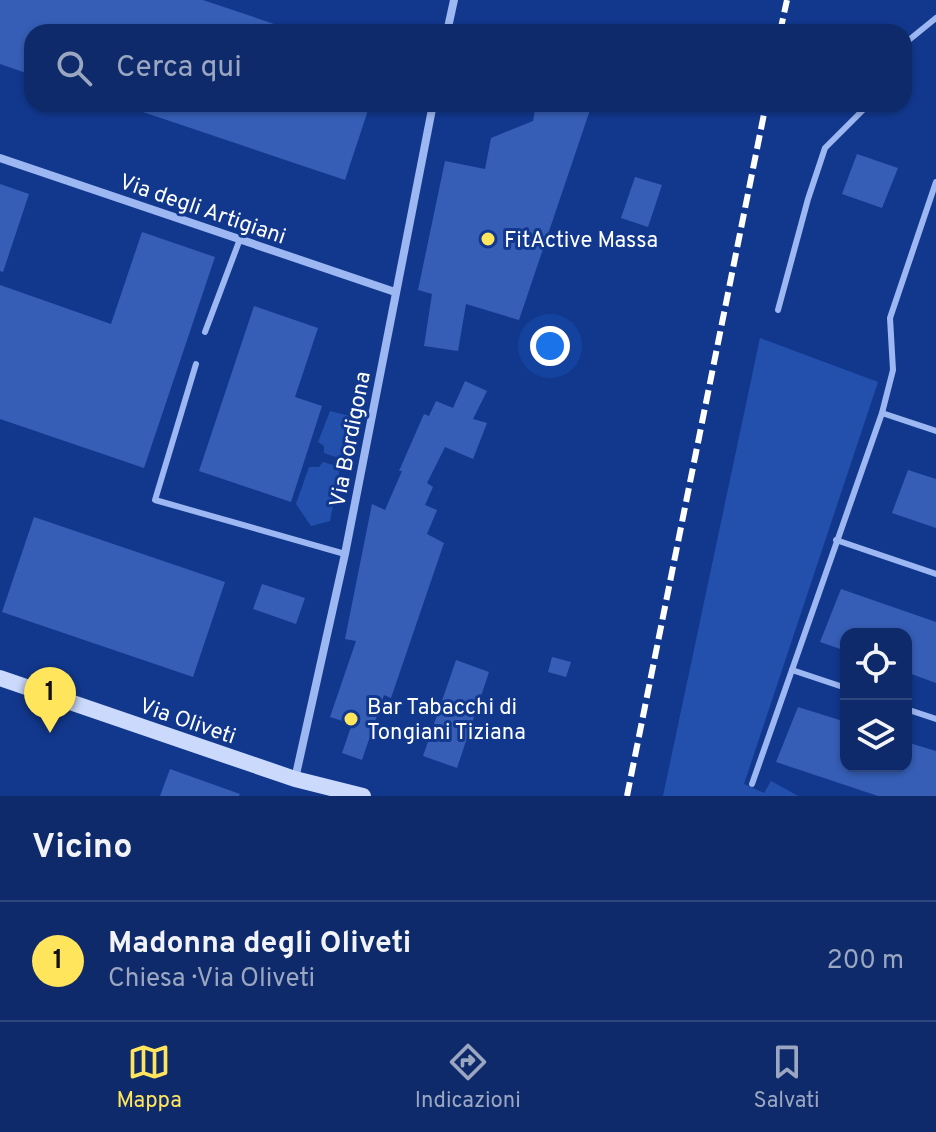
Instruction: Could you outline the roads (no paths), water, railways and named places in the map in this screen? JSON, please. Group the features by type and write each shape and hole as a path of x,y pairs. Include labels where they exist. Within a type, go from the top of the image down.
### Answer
{"main road":[{"name":"Via Oliveti","path":"0,678 295,779 363,796"}],"street":[{"path":"449,24 454,0"},
{"name":"Via Bordigona","path":"295,779 345,554 431,112"},
{"name":"Via degli Artigiani","path":"0,158 395,292"}],"lane":[{"path":"912,38 936,18"},
{"path":"778,310 825,148 861,112"},
{"path":"752,784 882,413 893,370 890,318 936,182"},
{"path":"205,332 240,239"},
{"path":"196,364 155,500 345,554"},
{"path":"882,413 936,431"},
{"path":"836,540 936,574"},
{"path":"792,670 840,686"},
{"path":"912,711 936,719"}],"railway":[{"path":"782,24 787,0"},
{"path":"627,796 764,112"}],"place":[{"name":"FitActive Massa","path":"488,239"},
{"name":"Bar Tabacchi di Tongiani Tiziana","path":"351,719"},
{"name":"Madonna degli Oliveti","path":"50,733"}]}
